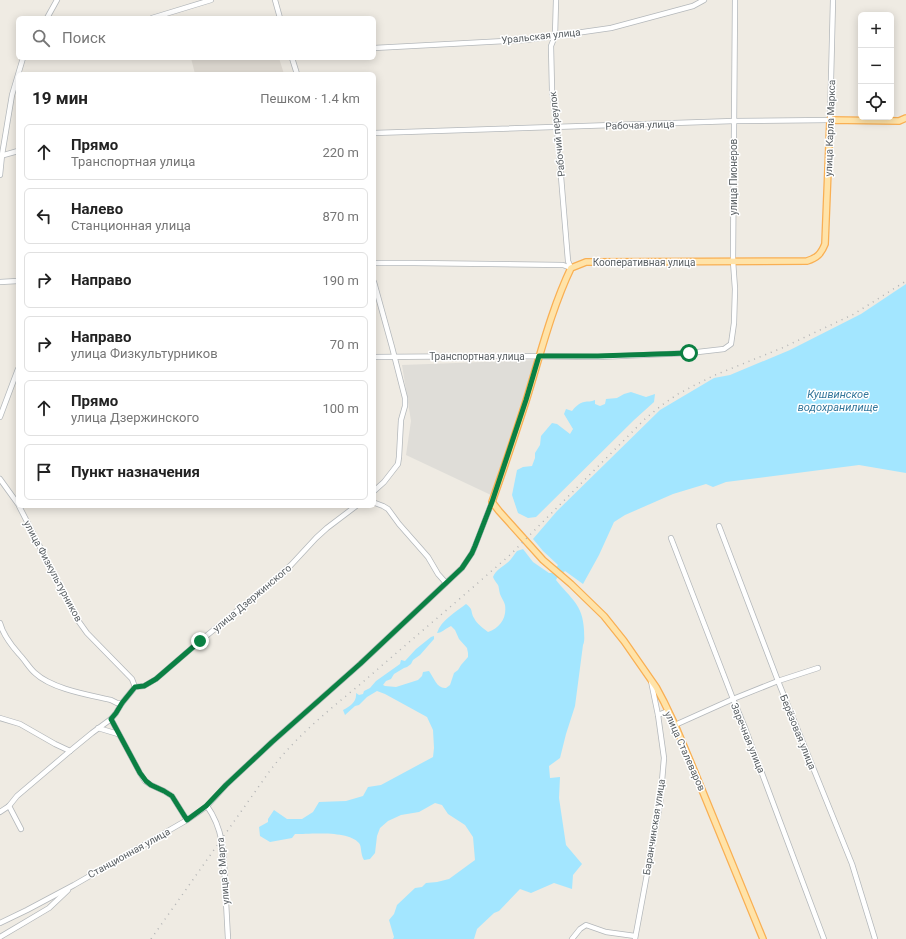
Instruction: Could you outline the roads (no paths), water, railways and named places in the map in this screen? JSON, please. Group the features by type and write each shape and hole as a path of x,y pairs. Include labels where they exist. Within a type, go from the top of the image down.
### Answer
{"main road":[{"name":"Рабочая улица","path":"830,120 899,121 906,118"},
{"name":"улица Карла Маркса","path":"819,255 825,244 830,120"},
{"name":"Кооперативная улица","path":"571,268 586,262 807,261 814,259 819,255"},
{"name":"Станционная улица","path":"492,502 526,400 558,296 571,268"},
{"name":"улица Сталеваров","path":"492,502 543,560 571,584 611,624 651,680 675,725 763,939"}],"street":[{"path":"48,16 57,0"},
{"path":"159,16 212,0"},
{"path":"275,0 279,16"},
{"name":"Рабочий переулок","path":"556,0 555,36 551,46 552,90 557,128 568,261 571,268"},
{"name":"Уральская улица","path":"376,48 525,40 611,28 693,6 704,0"},
{"name":"улица Пионеров","path":"724,349 731,344 734,323 735,0"},
{"name":"улица Карла Маркса","path":"830,120 833,0"},
{"path":"19,72 22,60"},
{"path":"293,60 296,72"},
{"path":"0,176 1,155 12,95 16,82"},
{"name":"Рабочая улица","path":"376,133 734,121 830,120"},
{"path":"1,155 16,151"},
{"name":"Кооперативная улица","path":"376,263 414,262 562,265 571,268"},
{"path":"0,282 16,281"},
{"path":"376,289 405,398 405,406 401,420 398,464 384,482 376,489"},
{"name":"Транспортная улица","path":"376,357 598,356 689,353 724,349"},
{"path":"0,417 16,374"},
{"name":"улица Физкультурников","path":"0,479 16,501"},
{"name":"Станционная улица","path":"0,923 74,885 187,820 206,806 272,742 360,664 462,568 472,553 492,502"},
{"path":"376,504 388,509 428,557 438,574 446,583"},
{"name":"улица Физкультурников","path":"21,508 77,619 86,633 132,679 135,687"},
{"name":"улица Дзержинского","path":"135,687 144,686 156,679 265,588 291,565 316,538 353,508"},
{"name":"Берёзовая улица","path":"720,526 778,681 852,864 875,939"},
{"name":"Заречная улица","path":"671,538 745,728 824,939"},
{"path":"0,623 11,645 36,674 55,685 119,703"},
{"path":"675,725 778,681 818,668"},
{"name":"Баранчинская улица","path":"635,938 660,804 664,758 651,680"},
{"path":"0,812 9,806 17,796 70,751 111,719 118,710 119,703 135,687"},
{"path":"658,715 668,711"},
{"path":"0,718 20,724 70,751"},
{"path":"111,719 140,773 146,781 172,796 187,820"},
{"path":"98,728 118,734"},
{"path":"9,806 21,829"},
{"name":"улица 8 Марта","path":"206,806 214,816 222,844 228,939"},
{"name":"Станционная улица","path":"0,937 49,908 74,885"},
{"path":"572,939 580,929 586,925 606,932 635,938"}],"water":[{"name":"Кушвинское водохранилище","path":"906,284 906,473 859,465 726,482 713,487 706,484 673,494 625,515 614,522 599,555 583,584 565,571 557,578 556,580 575,602 581,614 584,630 584,642 575,706 560,758 549,766 550,778 560,777 559,798 566,845 582,864 573,875 572,889 554,883 531,893 520,889 499,911 494,913 477,929 474,939 393,939 394,937 389,920 394,914 397,905 415,888 422,887 426,883 449,879 475,860 473,837 465,825 448,814 442,805 435,803 419,812 401,815 388,821 380,828 377,836 375,853 370,859 364,860 359,843 354,839 338,834 295,834 292,838 270,842 260,836 259,827 268,822 268,819 274,810 287,819 302,819 313,812 319,802 346,801 363,796 368,787 381,785 433,757 433,730 427,717 385,694 377,691 345,715 343,710 354,701 356,693 359,695 363,694 364,691 370,688 376,681 400,664 401,660 405,661 416,649 434,636 434,639 420,655 413,660 411,664 394,674 391,679 386,681 383,685 396,687 418,680 422,676 423,672 429,671 440,687 446,688 450,685 454,673 468,657 468,653 467,648 451,626 437,633 442,624 466,604 471,609 473,616 480,626 488,632 496,628 502,622 505,614 505,605 493,577 499,569 510,560 517,551 523,549 533,562 549,573 552,573 558,565 533,539 557,511 660,410 714,378 730,375 790,350 861,314"},
{"path":"631,392 646,397 655,394 654,402 536,517 528,518 518,513 512,495 517,470 523,467 532,466 535,453 540,445 541,436 552,423 557,424 570,434 573,429 564,414 566,409 572,411 580,403 595,400 595,404 600,406 605,404 606,399 617,398"}],"railway":[{"path":"151,939 269,772 290,747 325,714 510,555 646,418 678,394 695,385 715,375 782,348 854,314 906,281"}]}
